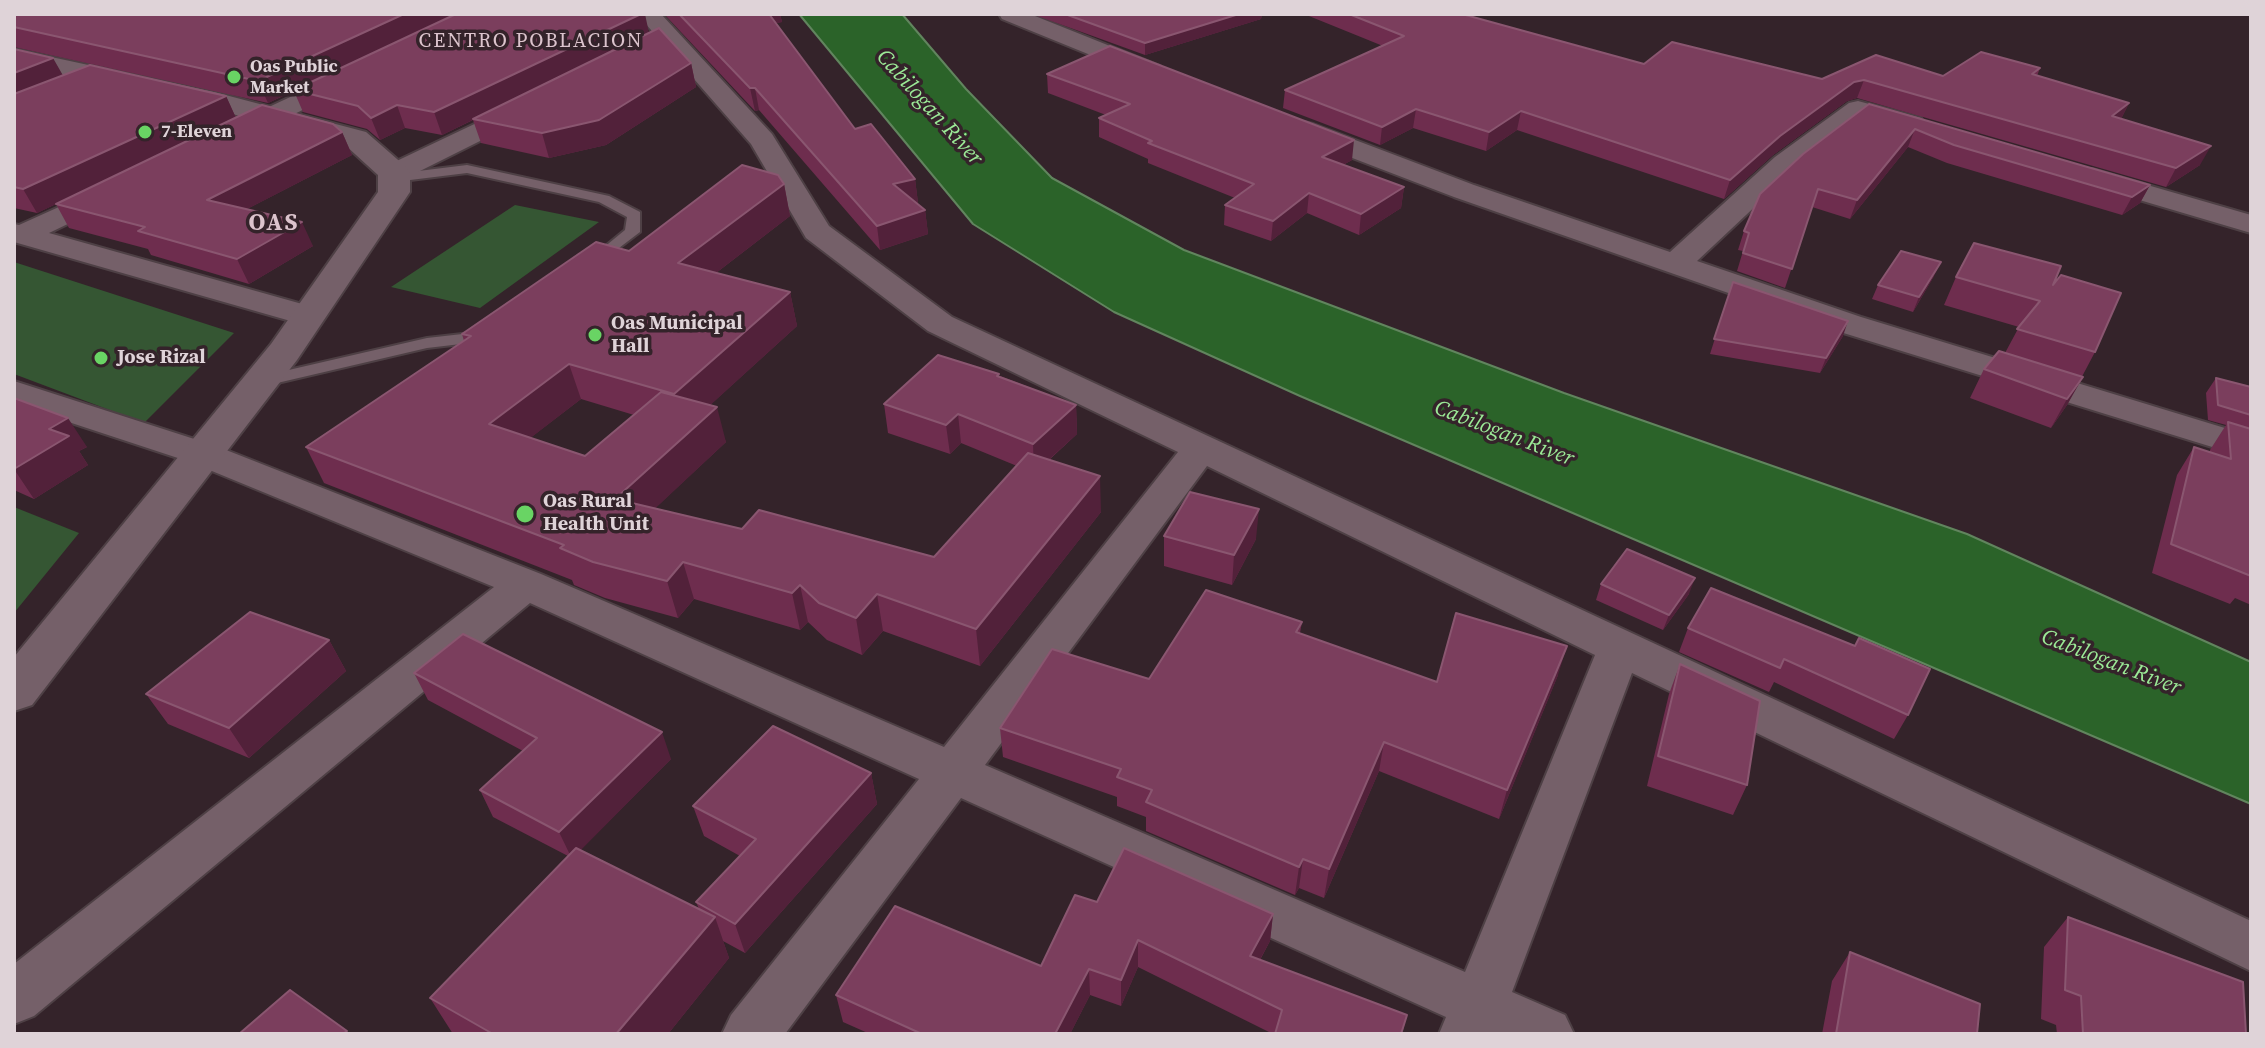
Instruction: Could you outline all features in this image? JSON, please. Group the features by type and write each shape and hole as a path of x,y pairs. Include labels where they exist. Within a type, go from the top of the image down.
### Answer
{"main road":[{"path":"14,57 272,115 355,138 394,176 394,192 260,382 14,692"}],"street":[{"path":"1010,14 1178,81"},
{"path":"653,33 762,140 817,232 940,324 2251,947"},
{"path":"216,142 369,68"},
{"path":"57,94 100,76"},
{"path":"394,176 545,98"},
{"path":"1675,264 1785,163 1858,109 1935,131"},
{"path":"1278,119 1464,191 1849,324 2251,448"},
{"path":"2071,171 2251,224"},
{"path":"18,234 133,182"},
{"path":"18,234 308,316"},
{"path":"14,392 203,454 526,584 953,772 1473,1019 1545,1034"},
{"path":"751,1034 1200,450"},
{"path":"14,998 526,584"},
{"path":"1473,1019 1619,649"}],"lane":[{"path":"394,176 467,169 604,199 635,215 632,232 577,275"},
{"path":"260,382 427,343 485,339 498,331"}],"shaded area":[{"path":"515,205 599,222 480,308 391,287"},
{"path":"14,262 234,333 144,423 14,374"},
{"path":"14,507 79,533 14,613"}],"water":[{"name":"Cabilogan River","path":"799,14 902,14 966,89 1052,178 1184,250 1564,393 1967,534 2251,662 2251,804 1300,396 1114,312 973,224"}],"building":[{"path":"14,14 404,14 258,81 14,27"},
{"path":"456,14 641,14 434,112 397,105 371,118 358,106 294,90"},
{"path":"679,14 769,14 855,129 871,124 915,179 893,184 925,210 877,226 755,88 750,88"},
{"path":"1065,14 1239,14 1145,43"},
{"path":"1349,14 1462,14 1644,64 1672,42 1822,79 1876,55 1943,76 1981,52 2040,68 2032,74 2129,103 2112,116 2211,146 2176,168 1864,80 1854,82 1780,136 1730,180 1521,111 1489,132 1416,109 1382,127 1285,90 1404,36"},
{"path":"659,28 691,63 599,120 542,133 473,119"},
{"path":"1110,46 1354,140 1322,157 1404,187 1361,214 1309,193 1273,221 1225,205 1254,184 1148,143 1152,141 1099,118 1130,104 1047,74"},
{"path":"14,49 53,58 14,73"},
{"path":"90,65 226,96 23,189 14,187 14,94"},
{"path":"1869,104 2150,185 2132,197 1954,145 1915,129 1857,200 1818,189 1792,269 1743,253 1749,233 1744,231 1760,194 1803,154"},
{"path":"262,105 333,124 342,132 207,200 302,222 237,259 138,231 145,227 56,204"},
{"path":"742,165 778,175 784,184 678,263 790,292 674,394 569,364 489,424 585,456 661,392 717,407 615,499 742,529 759,510 934,557 1028,453 1100,476 976,629 877,594 856,618 819,603 800,585 792,593 683,562 667,581 593,562 560,548 564,545 306,447 471,336 462,334 596,242 629,251"},
{"path":"1974,243 2061,266 2053,285 2061,275 2121,293 2095,352 2017,329 2040,301 1956,277"},
{"path":"1901,251 1941,262 1919,297 1878,285"},
{"path":"1733,282 1848,321 1826,358 1714,339"},
{"path":"1999,351 2083,377 2067,399 1984,369"},
{"path":"938,355 999,374 997,376 1076,405 1033,444 958,414 946,425 884,404"},
{"path":"2216,378 2251,387 2251,415 2218,405"},
{"path":"14,398 68,418 49,429 69,436 14,469"},
{"path":"2228,422 2251,429 2251,576 2171,544 2194,447 2231,459"},
{"path":"1190,492 1259,509 1234,555 1164,536"},
{"path":"1627,549 1695,578 1669,615 1601,584"},
{"path":"1711,588 1855,646 1859,638 1930,669 1908,715 1784,659 1780,668 1688,628"},
{"path":"1206,590 1302,622 1296,632 1437,682 1456,613 1567,646 1507,790 1384,742 1329,869 1303,859 1299,867 1146,802 1152,790 1117,777 1121,769 1000,728 1052,649 1149,679"},
{"path":"250,612 329,640 229,728 146,694"},
{"path":"463,634 662,732 559,832 480,790 537,738 414,673"},
{"path":"1680,664 1760,701 1747,785 1658,756"},
{"path":"773,726 871,773 735,924 696,902 756,839 693,806"},
{"path":"576,848 715,917 616,1034 493,1034 430,998"},
{"path":"1124,848 1273,914 1250,956 1407,1015 1401,1034 1275,1034 1282,1010 1138,940 1121,980 1089,969 1055,1034 922,1034 836,995 895,906 1041,966 1075,895 1097,902"},
{"path":"2068,917 2243,982 2246,1034 2083,1034 2081,996 2065,990"},
{"path":"1850,952 1980,1004 1977,1034 1836,1034"},
{"path":"290,990 347,1031 343,1034 239,1034"}],"place":[{"name":"Oas Public Market","path":"234,77"},
{"name":"7-Eleven","path":"145,132"},
{"name":"Oas Municipal Hall","path":"595,335"},
{"name":"Jose Rizal","path":"101,358"},
{"name":"Oas Rural Health Unit","path":"525,514"}],"district":[{"name":"CENTRO POBLACION","path":"531,42"},
{"name":"OAS","path":"274,224"}]}
